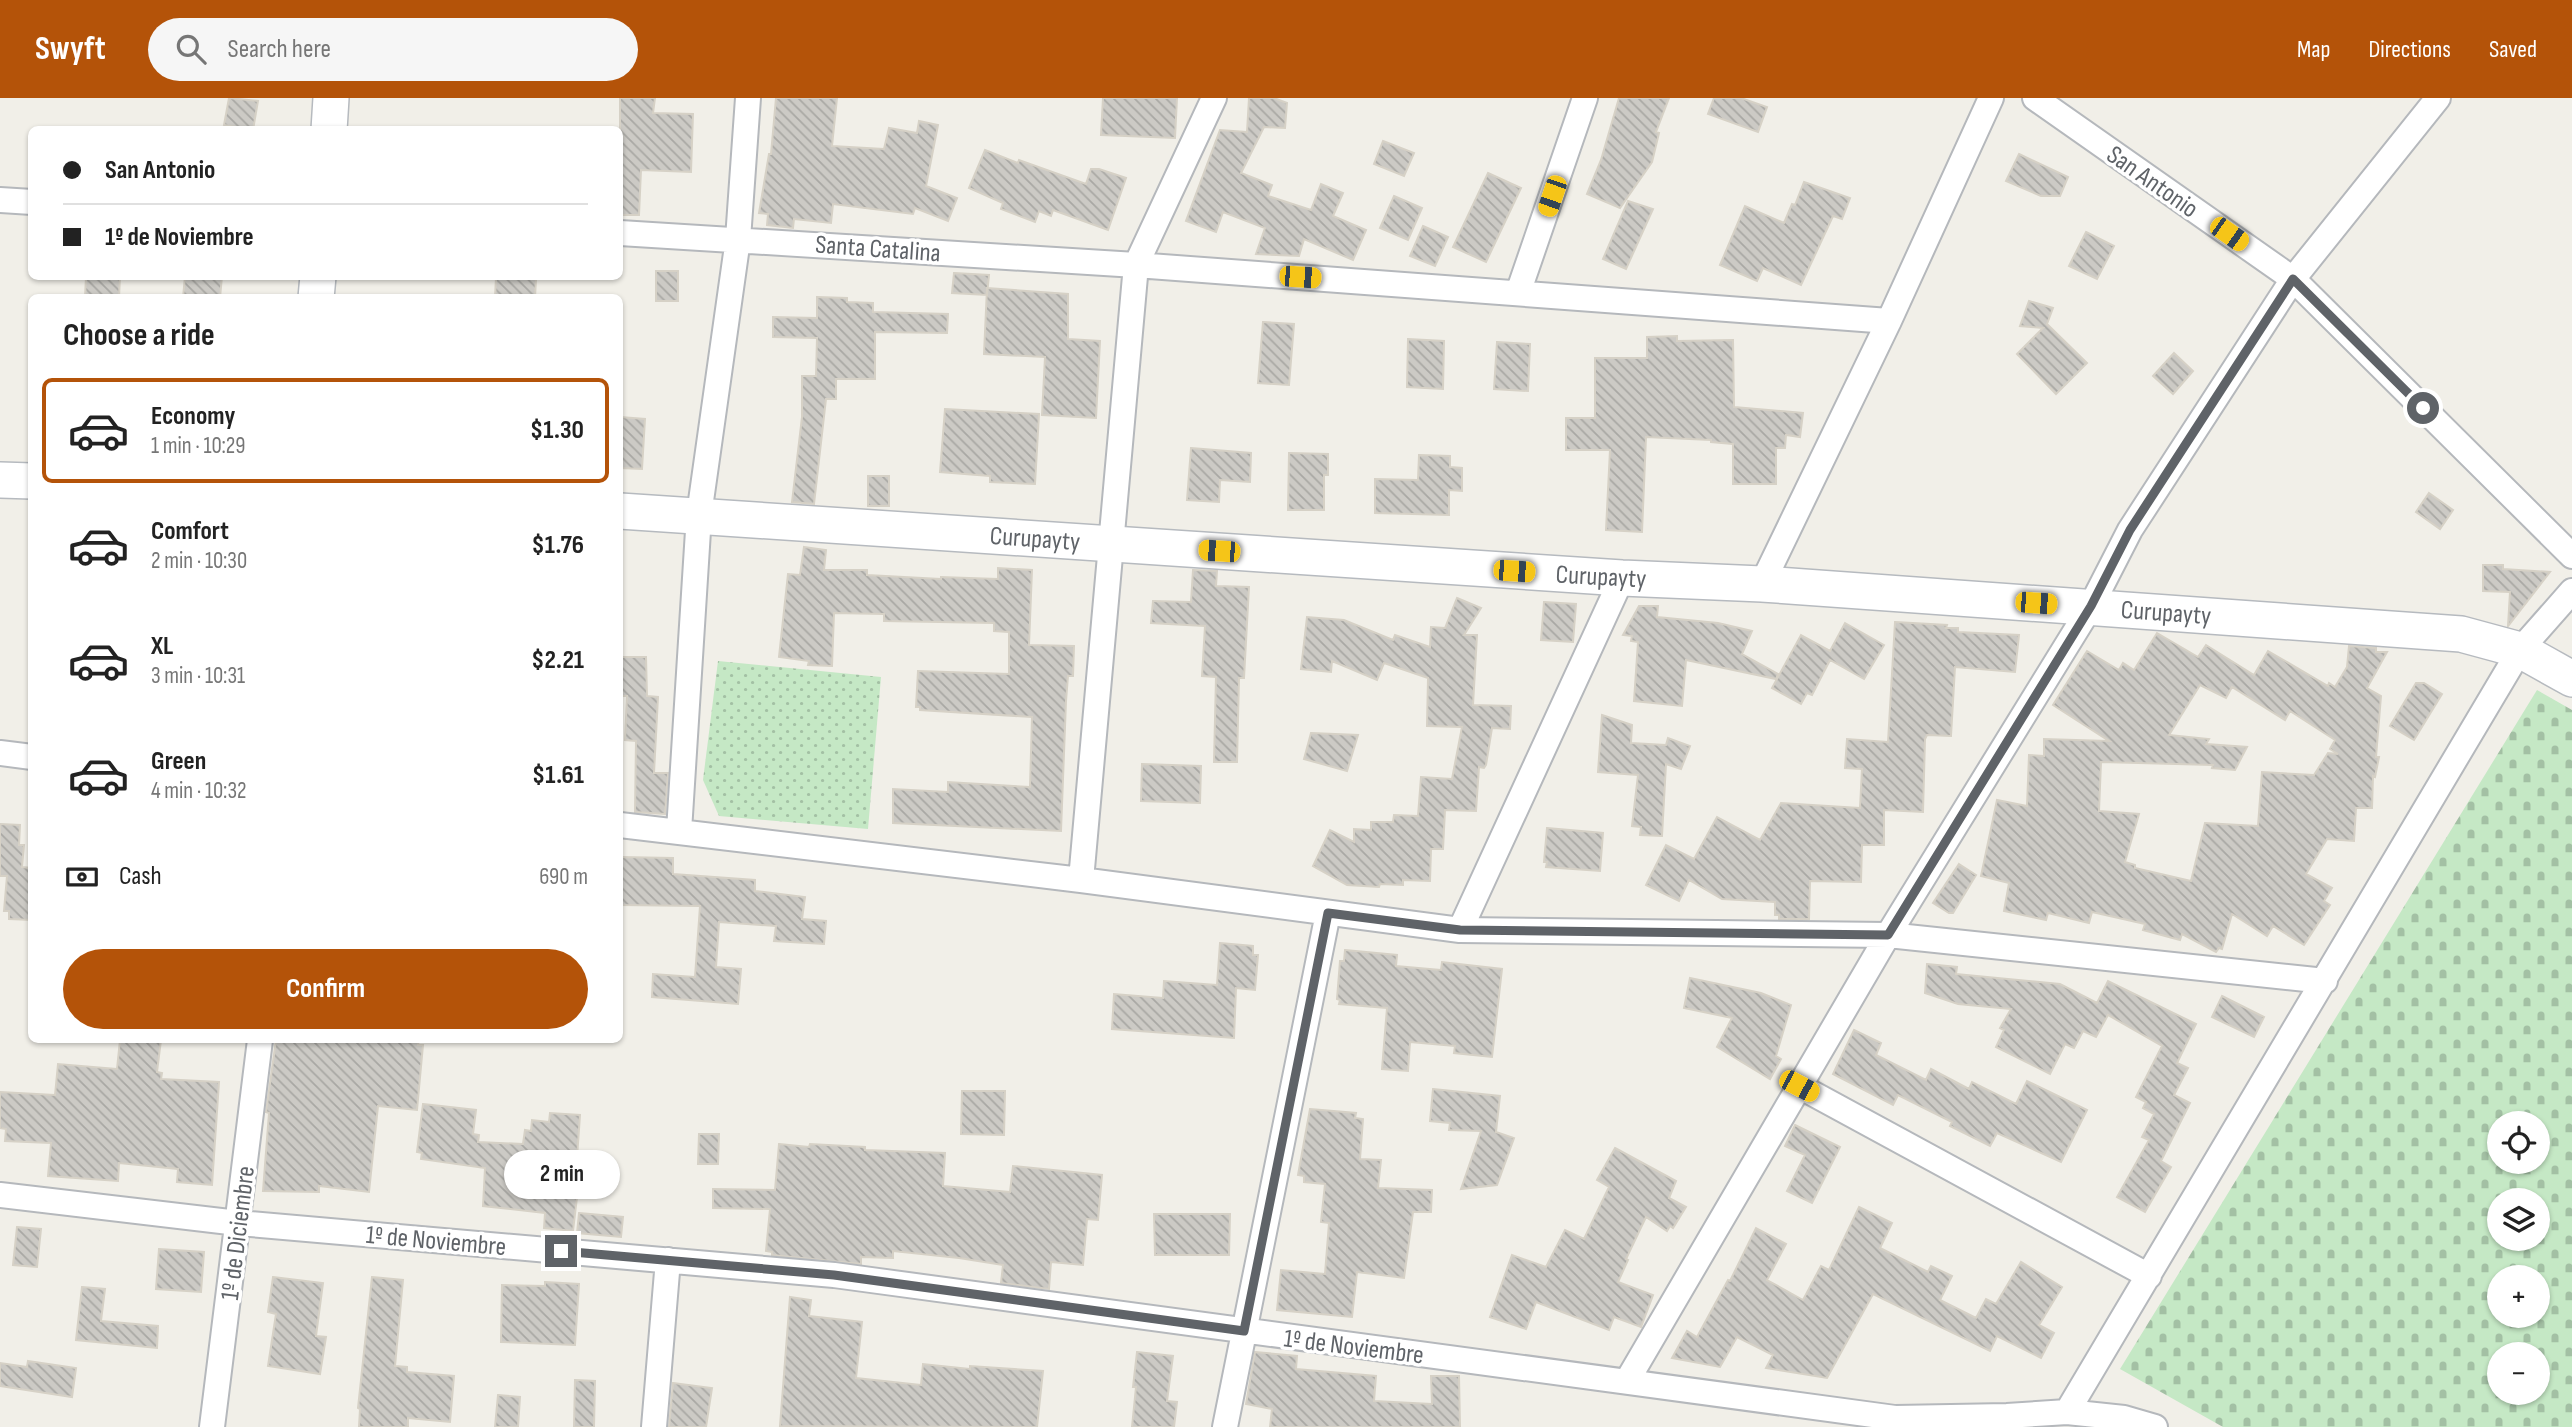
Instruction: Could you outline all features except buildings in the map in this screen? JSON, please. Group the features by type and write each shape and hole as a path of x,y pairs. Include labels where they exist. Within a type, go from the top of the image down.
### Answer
{"street":[{"path":"329,126 331,98"},
{"path":"679,831 699,515 738,239 748,98"},
{"path":"1081,880 1136,265 1214,98"},
{"path":"1518,293 1585,98"},
{"path":"1762,584 1889,321 1991,98"},
{"name":"San Antonio","path":"2035,98 2293,279 2572,556"},
{"path":"1627,1381 1888,935 2091,606 2130,530 2293,279 2438,98"},
{"path":"0,200 28,202"},
{"name":"Santa Catalina","path":"623,233 1136,265 1889,321"},
{"path":"0,480 28,481"},
{"name":"Curupayty","path":"623,511 1622,578 1762,584 2461,634 2521,650 2572,679"},
{"path":"1460,930 1622,578"},
{"path":"2067,1412 2521,650 2572,591"},
{"path":"0,753 28,756"},
{"path":"623,825 1081,880 1460,930 1888,935 2325,981"},
{"path":"1225,1427 1328,913"},
{"name":"1º de Diciembre","path":"212,1427 260,1043"},
{"path":"1799,1086 2149,1276"},
{"name":"1º de Noviembre","path":"0,1195 238,1223 834,1275 1895,1418 2067,1412 2124,1418 2155,1427"},
{"path":"654,1427 668,1260"}],"green space":[{"path":"718,661 881,677 868,829 719,816 703,780"},
{"path":"2537,690 2572,710 2572,1427 2223,1427 2120,1369"}],"route":[{"path":"561,1251 834,1275 1244,1331 1328,913 1460,930 1888,935 2091,606 2130,530 2293,279 2423,408"}]}
